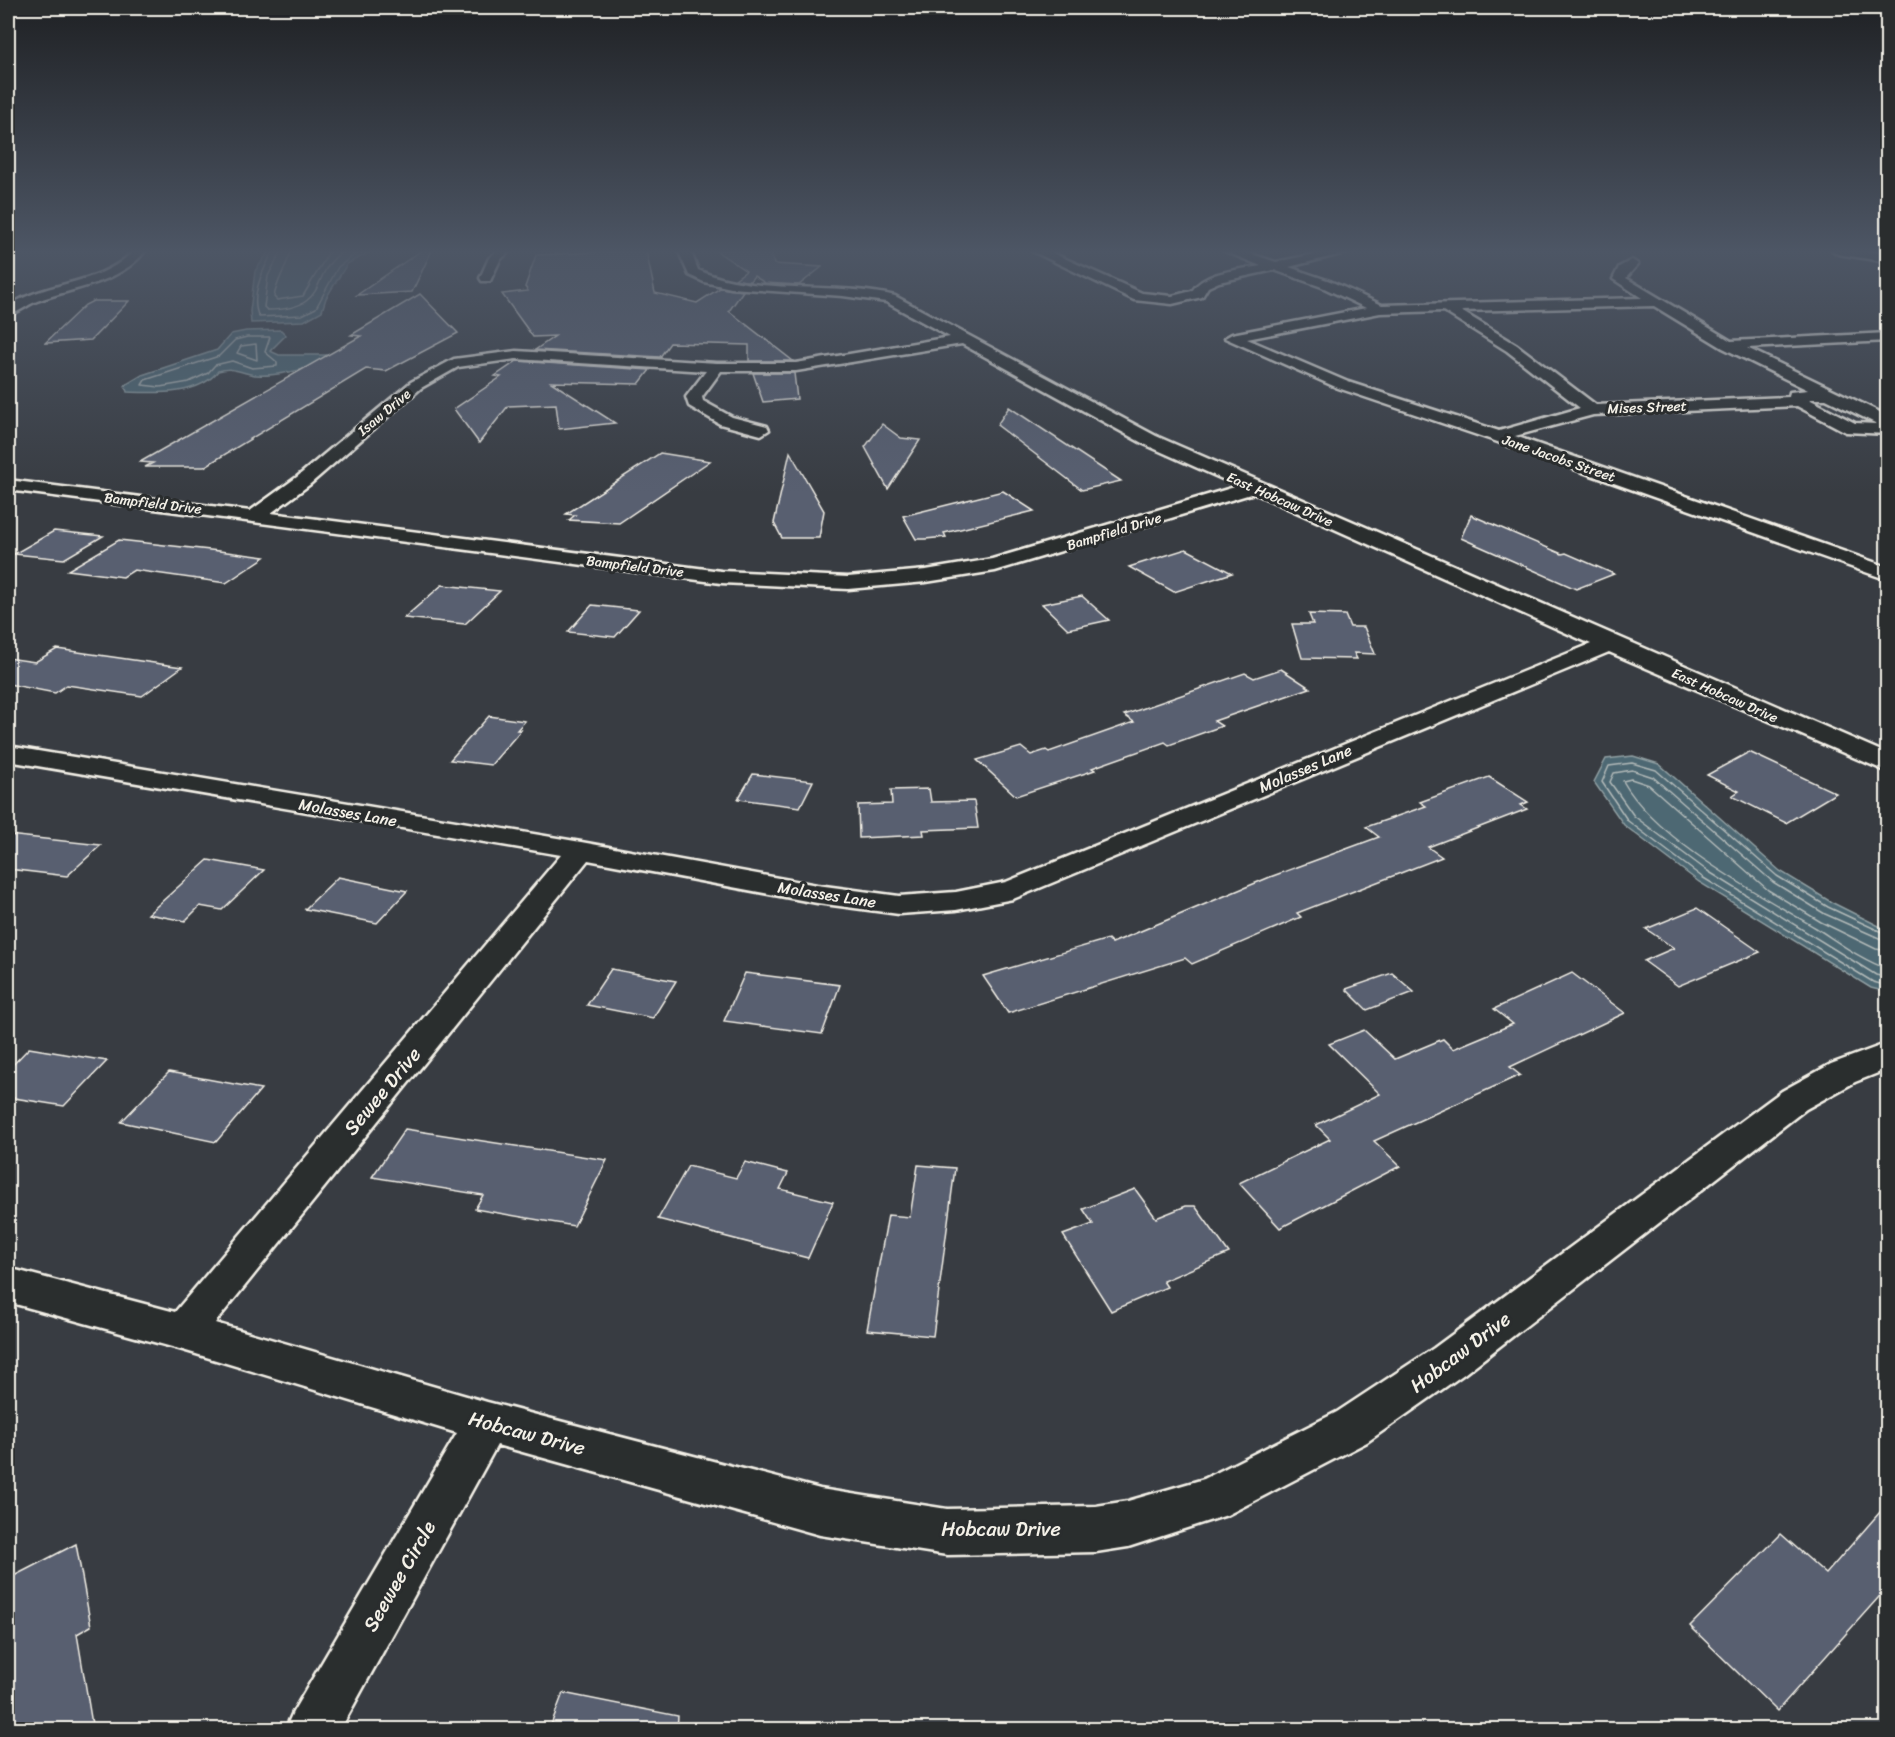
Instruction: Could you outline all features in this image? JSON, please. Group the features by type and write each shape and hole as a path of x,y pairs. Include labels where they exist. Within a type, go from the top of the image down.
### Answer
{"street":[{"name":"East Hobcaw Drive","path":"950,331 1150,440 1609,644 1887,764"},
{"name":"Jane Jacobs Street","path":"1267,331 1232,338 1343,385 1498,436 1887,574"},
{"path":"1484,331 1512,348 1592,410"},
{"path":"1705,331 1728,345 1887,423"},
{"path":"1728,345 1887,337"},
{"name":"Isaw Drive","path":"255,516 303,481 416,385 454,363 516,355 772,368 821,365 964,339"},
{"path":"717,367 694,397 695,403 712,416 761,430"},
{"path":"1829,394 1796,395 1800,401 1887,446"},
{"name":"Mises Street","path":"1498,436 1592,410 1800,401"},
{"path":"1852,428 1887,429"},
{"name":"Bampfield Drive","path":"8,485 721,577 848,583 926,576 995,565 1253,487"},
{"name":"Molasses Lane","path":"8,753 899,905 956,901 1022,886 1609,644"},
{"name":"Sewee Drive","path":"183,1332 581,850"},
{"name":"Hobcaw Drive","path":"8,1285 183,1332 487,1422 820,1512 947,1532 1096,1528 1128,1524 1211,1498 1352,1427 1449,1361 1794,1100 1843,1073 1887,1055"},
{"name":"Seewee Circle","path":"311,1730 487,1422"}],"water":[{"path":"246,331 282,331 286,335 270,351 279,355 328,355 330,361 302,370 267,375 231,369 223,370 218,371 200,385 188,389 127,392 125,385 142,375 217,350 231,334"},
{"path":"1633,756 1659,764 1780,871 1831,902 1887,930 1887,992 1871,988 1699,882 1624,825 1594,782 1606,759"}],"building":[{"path":"58,331 100,331 91,340 45,343"},
{"path":"358,331 456,331 458,333 386,371 366,369 204,467 145,467 153,463 140,462 361,336 351,335"},
{"path":"529,331 755,331 793,361 749,361 749,345 670,343 660,357 535,350 555,336 533,337"},
{"path":"517,361 650,370 639,384 551,382 615,423 559,429 556,404 508,406 479,443 454,409 501,377 495,376"},
{"path":"753,373 794,373 797,399 763,402"},
{"path":"1009,407 1121,481 1082,490 997,425"},
{"path":"882,424 901,438 920,440 888,489 865,447"},
{"path":"790,452 824,511 819,538 782,538 774,523"},
{"path":"660,453 710,461 619,523 569,520 575,515 566,514"},
{"path":"1003,491 1034,511 944,533 946,537 925,539 916,539 903,516"},
{"path":"1471,515 1614,574 1576,589 1461,538"},
{"path":"54,531 103,536 64,559 14,554"},
{"path":"119,540 265,557 226,583 134,570 123,577 68,570"},
{"path":"1186,549 1232,573 1174,592 1129,567"},
{"path":"442,585 500,591 465,624 404,618"},
{"path":"1082,596 1109,620 1068,629 1042,604"},
{"path":"592,605 639,610 615,637 568,632"},
{"path":"1309,614 1345,615 1350,627 1364,627 1375,654 1354,653 1357,659 1302,658 1292,624 1313,624"},
{"path":"57,649 182,667 142,696 67,685 55,693 8,684 8,658 35,662"},
{"path":"1281,669 1310,688 1214,721 1222,726 1169,745 1165,742 1092,768 1095,770 1016,796 977,760 1021,747 1031,755 1046,750 1049,752 1134,722 1124,715 1245,673 1254,678"},
{"path":"489,716 525,721 517,730 521,730 491,765 450,760"},
{"path":"1749,752 1836,793 1786,823 1732,796 1739,791 1707,775"},
{"path":"753,774 813,781 800,807 738,799"},
{"path":"1489,777 1528,802 1521,805 1527,809 1428,847 1442,857 1297,913 1301,917 1192,964 1185,958 1008,1013 983,976 1108,939 1112,943 1270,877 1379,837 1366,827 1426,806 1420,802"},
{"path":"929,789 931,802 974,801 978,828 923,830 924,835 859,838 858,805 892,804 891,790"},
{"path":"8,835 101,845 67,876 8,869"},
{"path":"208,860 264,870 222,910 200,906 185,921 148,914"},
{"path":"338,877 407,891 377,923 305,909"},
{"path":"1697,908 1760,952 1678,986 1644,961 1674,948 1646,929"},
{"path":"611,969 676,981 653,1018 587,1005"},
{"path":"745,973 840,985 822,1034 724,1021"},
{"path":"1392,973 1414,992 1367,1010 1346,989"},
{"path":"1572,973 1625,1013 1510,1067 1520,1075 1374,1141 1400,1166 1280,1228 1239,1183 1330,1139 1316,1125 1380,1094 1329,1044 1364,1030 1395,1059 1443,1039 1453,1049 1513,1024 1494,1009"},
{"path":"29,1048 107,1061 64,1106 8,1097 8,1070"},
{"path":"169,1072 261,1089 216,1142 121,1122"},
{"path":"405,1129 607,1160 574,1226 475,1209 483,1195 372,1177"},
{"path":"745,1162 788,1173 780,1189 833,1202 808,1258 658,1219 688,1166 736,1178"},
{"path":"918,1165 955,1168 933,1336 867,1330 888,1215 910,1217"},
{"path":"1135,1189 1156,1218 1186,1206 1195,1206 1229,1253 1163,1281 1167,1287 1111,1311 1063,1235 1093,1224 1083,1209"},
{"path":"1887,1504 1887,1588 1777,1711 1690,1626 1781,1534 1826,1574"},
{"path":"76,1544 91,1626 77,1634 93,1730 8,1730 8,1579"},
{"path":"563,1693 678,1716 677,1730 549,1730"}]}
